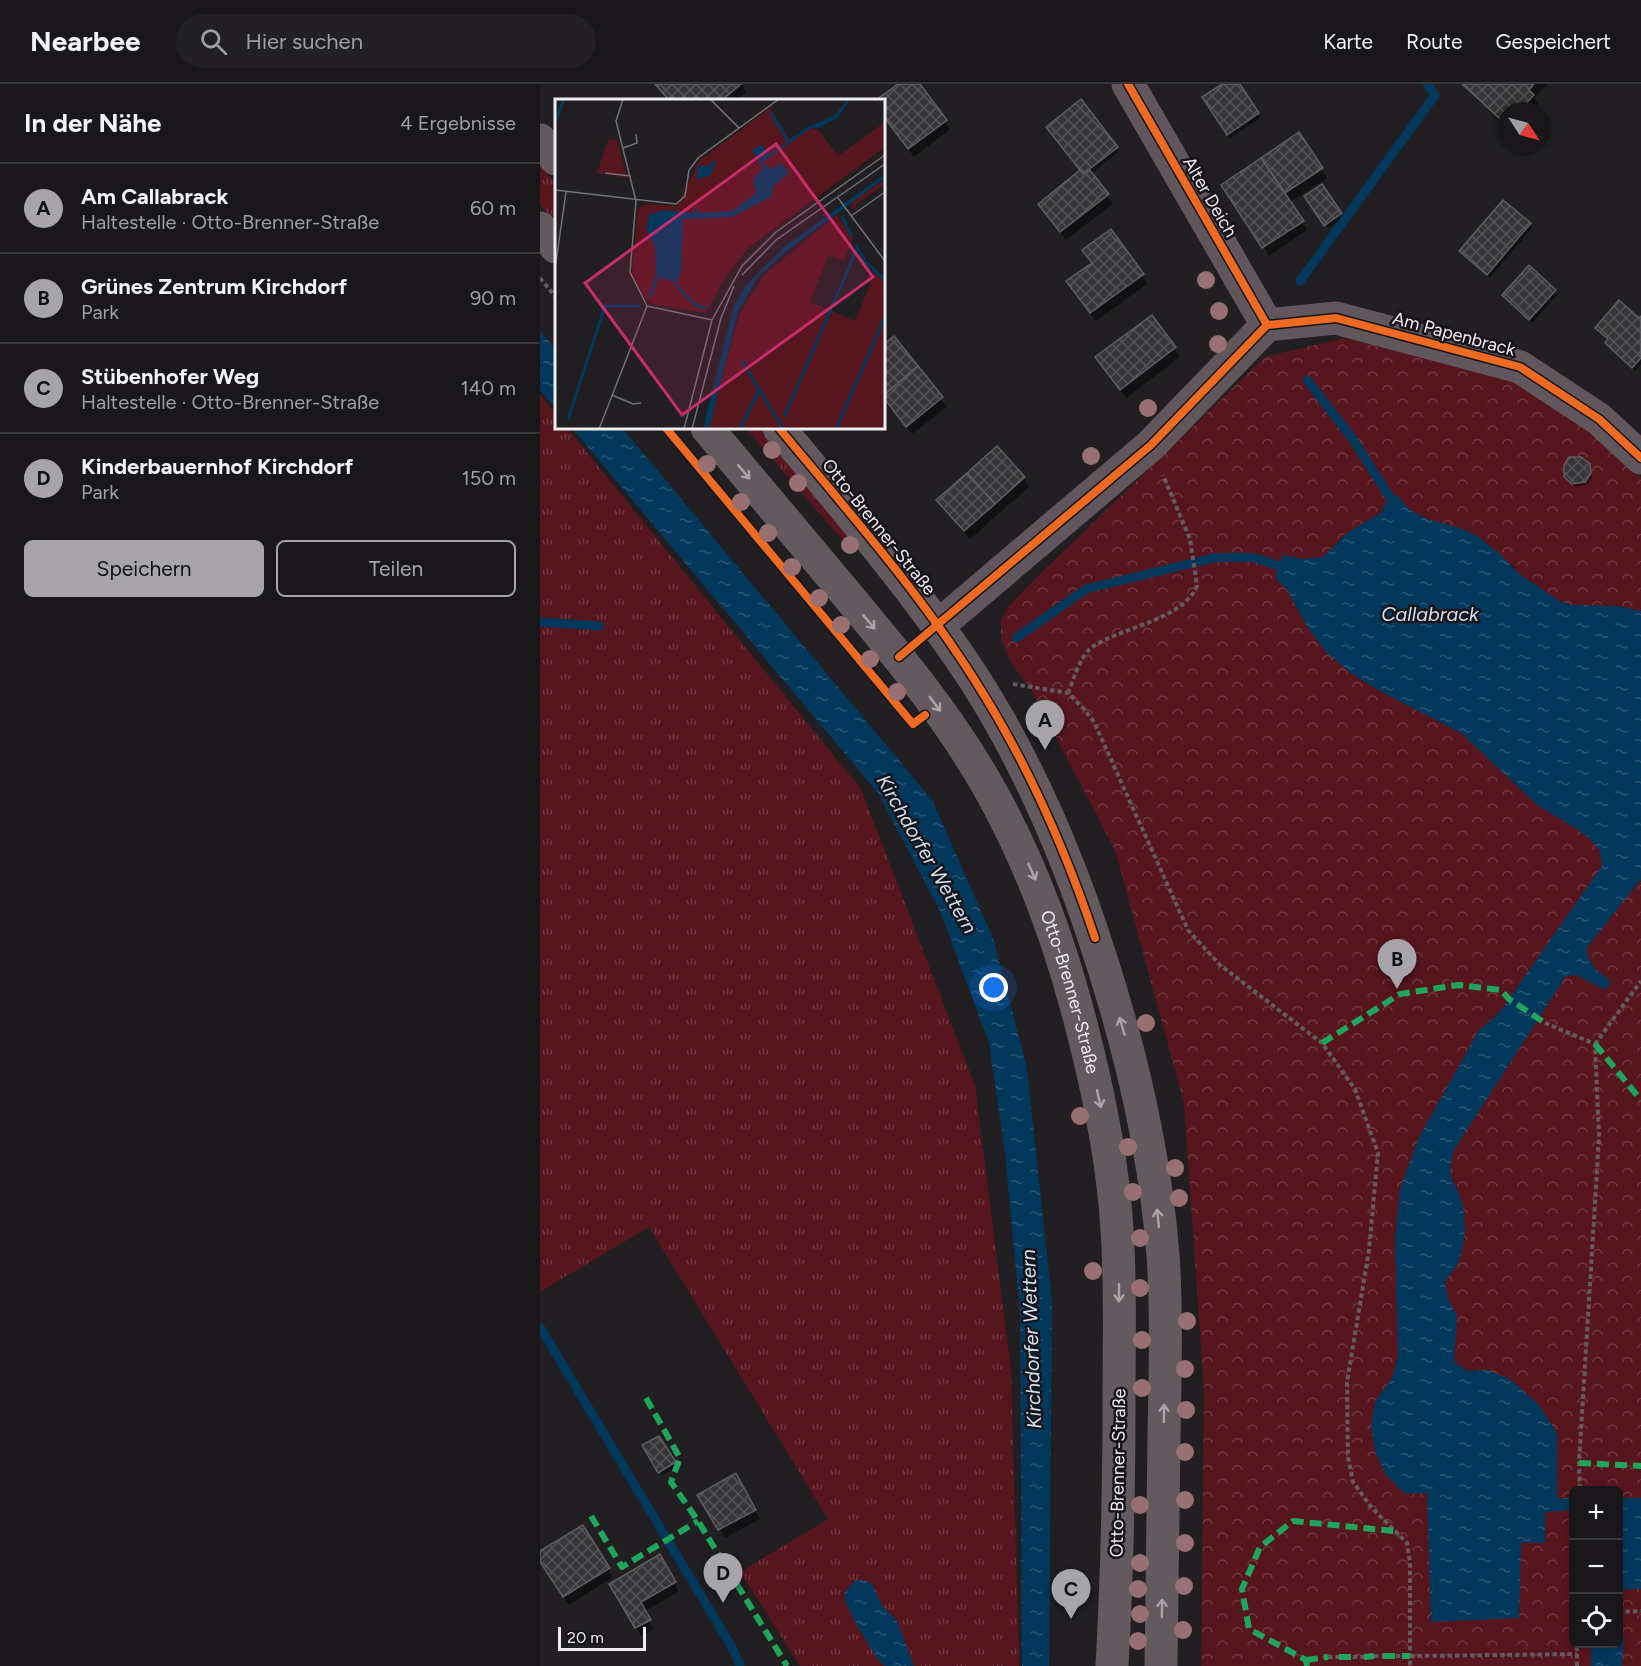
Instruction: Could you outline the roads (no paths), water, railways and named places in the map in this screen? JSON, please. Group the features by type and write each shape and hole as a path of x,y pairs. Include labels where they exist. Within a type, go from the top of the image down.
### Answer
{"main road":[{"path":"540,140 555,158"},
{"path":"540,228 555,246"},
{"name":"Otto-Brenner-Straße","path":"708,429 899,657 944,716 984,780 1036,882 1073,992 1103,1114 1117,1228 1119,1288 1118,1537 1112,1666"},
{"name":"Otto-Brenner-Straße","path":"780,429 896,569 974,678 1006,734 1063,849 1095,938 1133,1067 1150,1155 1162,1254 1165,1320 1161,1666"},
{"path":"899,657 938,626"}],"street":[{"name":"Alter Deich","path":"1128,84 1267,326"},
{"name":"Am Papenbrack","path":"1267,326 1336,318 1520,367 1599,419 1641,458"},
{"path":"938,626 1151,445 1267,326"}],"water":[{"path":"540,331 555,349 555,408 540,390"},
{"name":"Kirchdorfer Wettern","path":"573,429 623,429 932,800 993,938 1027,1068 1052,1302 1049,1666 1022,1666 1020,1312 1005,1153 989,1043 940,911 878,793"},
{"name":"Callabrack","path":"1397,495 1410,510 1427,519 1476,535 1500,554 1518,573 1559,601 1572,605 1617,606 1641,611 1641,879 1586,949 1589,959 1597,970 1609,979 1610,984 1605,990 1576,975 1566,976 1454,1150 1451,1169 1452,1179 1460,1195 1464,1211 1465,1227 1460,1258 1445,1281 1448,1299 1457,1316 1454,1361 1467,1371 1487,1370 1510,1379 1538,1404 1557,1433 1557,1498 1569,1498 1569,1510 1545,1512 1545,1543 1521,1543 1519,1618 1431,1622 1427,1493 1405,1494 1386,1475 1376,1454 1371,1428 1375,1402 1392,1378 1398,1356 1395,1238 1400,1189 1418,1139 1479,1030 1499,1013 1602,866 1600,851 1593,842 1537,805 1461,733 1378,690 1352,674 1326,652 1308,628 1286,588 1275,578 1283,555 1303,559 1323,557 1347,533 1382,512 1383,505"},
{"path":"1623,1498 1641,1498 1641,1589 1623,1590"},
{"path":"856,1580 867,1581 873,1585 881,1604 897,1621 914,1666 885,1666 878,1660 845,1601 845,1591"},
{"path":"1623,1634 1624,1636 1622,1666 1591,1666 1591,1648 1623,1648"}],"waterway":[{"path":"1300,281 1435,95 1427,84"},
{"path":"1307,380 1352,438 1391,499"},
{"path":"1016,638 1086,589 1213,558 1256,558 1279,566"},
{"path":"540,622 599,626"},
{"path":"540,1327 733,1649 740,1666"}],"place":[{"name":"Am Callabrack","path":"1045,750"},
{"name":"Grünes Zentrum Kirchdorf","path":"1397,989"},
{"name":"Kinderbauernhof Kirchdorf","path":"723,1603"},
{"name":"Stübenhofer Weg","path":"1071,1619"}]}
